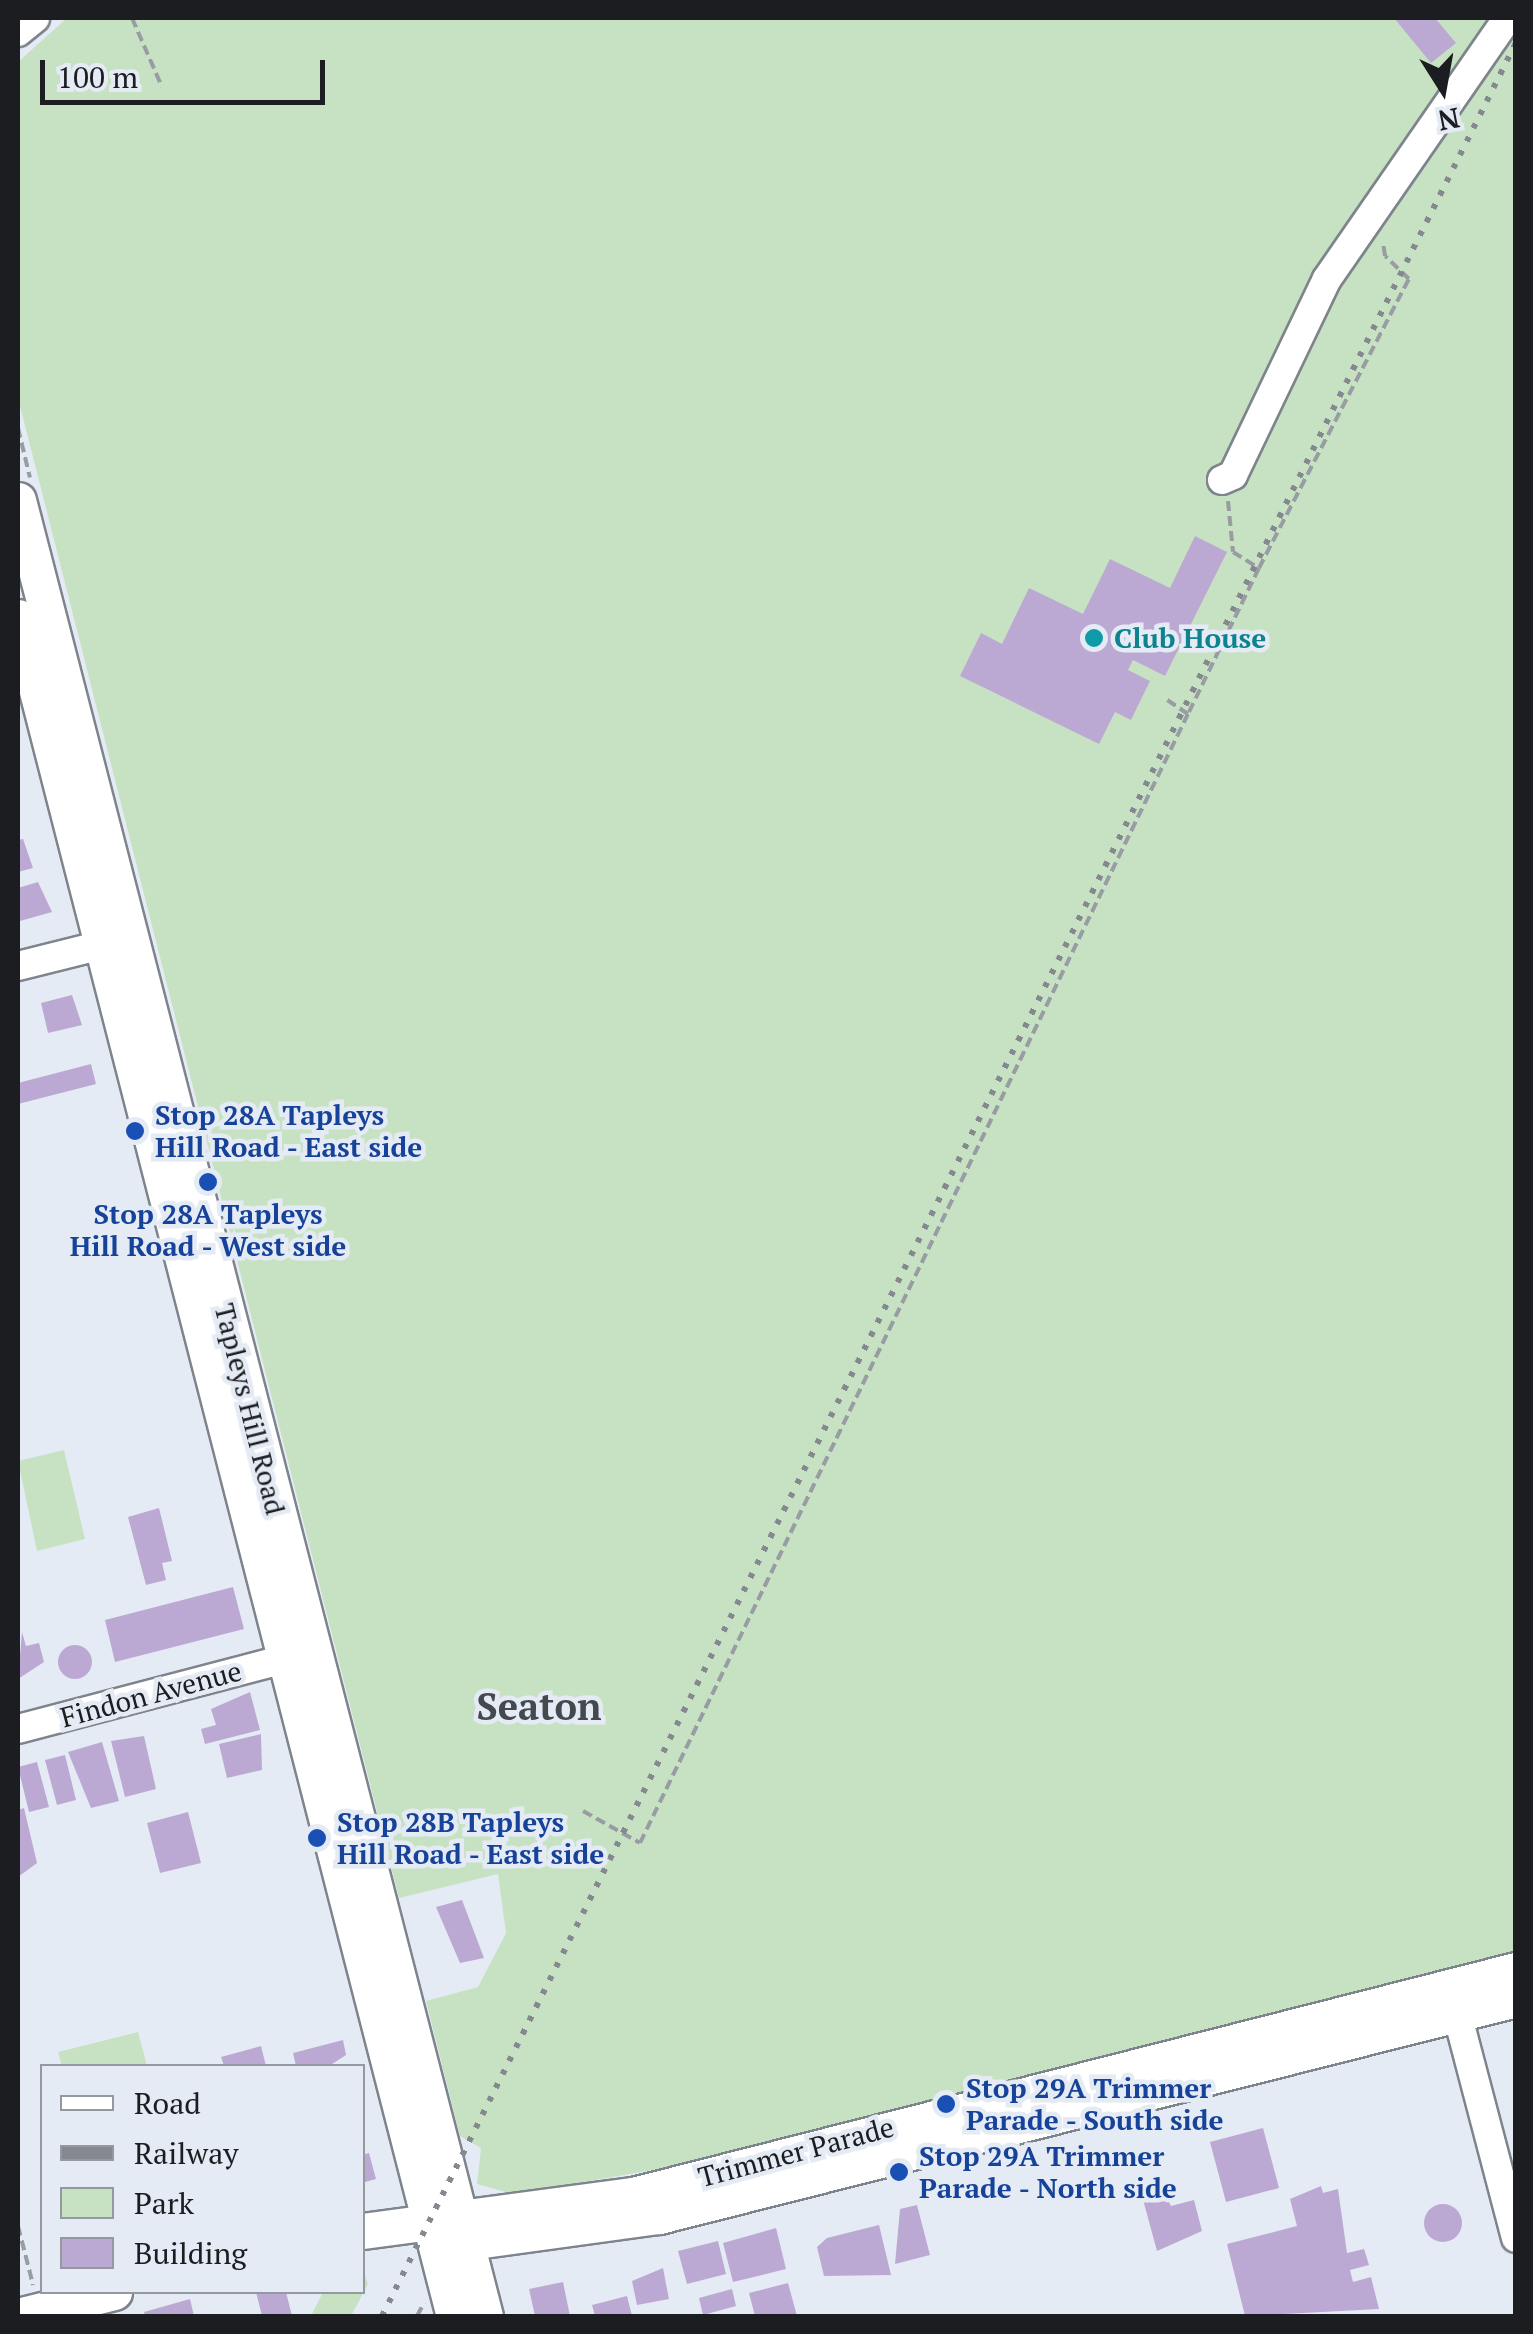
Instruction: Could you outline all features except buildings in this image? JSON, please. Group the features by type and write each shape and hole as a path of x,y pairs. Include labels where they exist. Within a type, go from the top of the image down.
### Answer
{"main road":[{"name":"Tapleys Hill Road","path":"18,500 115,942 285,1658 412,2154 485,2316"},
{"name":"Tapleys Hill Road","path":"18,617 115,942 447,2233 440,2308"},
{"name":"Trimmer Parade","path":"365,2231 559,2236 1454,2000 1516,1970"},
{"name":"Trimmer Parade","path":"365,2254 447,2233 633,2195 1454,2000 1516,1999"},
{"path":"365,2221 395,2206 412,2154"},
{"path":"485,2316 495,2269 559,2236"},
{"path":"26,2301 94,2294"}],"street":[{"path":"18,32 35,18"},
{"path":"1222,480 1233,475 1326,279 1508,18"},
{"path":"18,966 115,942"},
{"name":"Findon Avenue","path":"18,1729 285,1658"},
{"path":"1454,2000 1516,2238"}],"path":[{"path":"132,18 162,88"},
{"path":"583,1811 640,1843 1259,568 1409,280 1384,256 1380,202"},
{"path":"1222,480 1233,552 1259,568"},
{"path":"1168,700 1188,714"},
{"path":"18,2226 26,2301"},
{"path":"417,2316 440,2308"}],"green space":[{"path":"67,18 1515,18 1515,1955 694,2163 513,2194 477,2184 481,2148 460,2136 426,2001 478,1987 506,1933 498,1874 399,1898 18,398 18,62"},
{"path":"64,1450 85,1539 37,1551 18,1461"},
{"path":"138,2032 146,2064 61,2064 58,2052"},
{"path":"322,2294 363,2294 351,2316 311,2316"}],"railway":[{"path":"382,2316 1516,43"}],"place":[{"name":"Club House","path":"1094,638"},
{"name":"Stop 28A Tapleys Hill Road - East side","path":"135,1131"},
{"name":"Stop 28A Tapleys Hill Road - West side","path":"208,1182"},
{"name":"Stop 28B Tapleys Hill Road - East side","path":"317,1838"},
{"name":"Stop 29A Trimmer Parade - South side","path":"946,2104"},
{"name":"Stop 29A Trimmer Parade - North side","path":"899,2172"}],"district":[{"name":"Seaton","path":"539,1707"}]}
